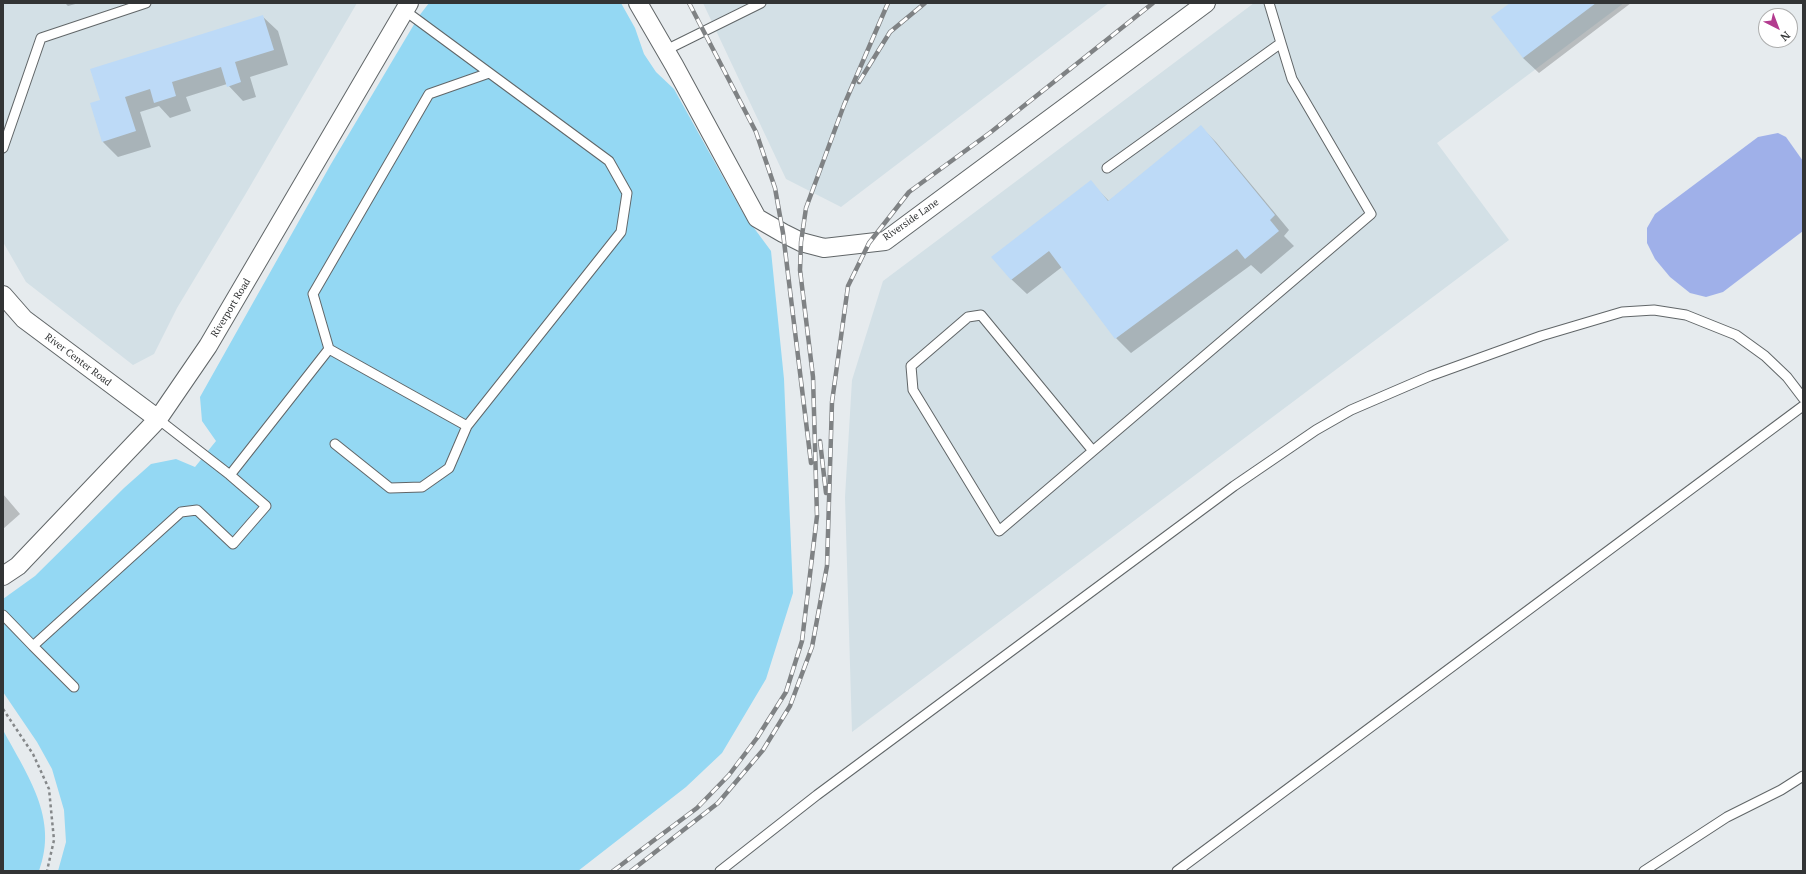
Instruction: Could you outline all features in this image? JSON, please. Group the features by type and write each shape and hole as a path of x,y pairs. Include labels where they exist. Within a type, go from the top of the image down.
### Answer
{"street":[{"name":"Riverside Lane","path":"638,3 666,50 757,218 801,242 824,248 885,241 1206,3"},
{"name":"Riverport Road","path":"3,576 18,566 158,419 208,346 407,7"},
{"name":"River Center Road","path":"3,295 24,319 158,419"}],"lane":[{"path":"3,148 41,38 146,3"},
{"path":"666,50 744,7 761,3"},
{"path":"1093,451 981,315 968,317 911,366 914,390 999,531 1093,451 1371,214 1292,80 1269,3"},
{"path":"335,444 390,488 422,488 449,468 467,426 621,232 627,193 609,161 489,73 407,7"},
{"path":"1107,168 1281,43"},
{"path":"467,426 328,349 313,294 429,94 489,73"},
{"path":"720,871 817,794 1234,486 1316,430 1345,414 1430,376 1541,336 1622,312 1654,310 1686,315 1736,335 1765,356 1787,377 1803,398"},
{"path":"230,475 328,349"},
{"path":"1177,871 1803,406"},
{"path":"33,646 181,512 197,510 232,544 266,506 230,475 158,419"},
{"path":"3,615 74,687"},
{"path":"1644,871 1727,817 1781,790 1803,776"}],"path":[{"path":"3,709 33,754 49,789 54,840 47,871"}],"shaded area":[{"path":"3,3 357,3 177,308 154,354 133,365 26,282 3,242"},
{"path":"429,3 621,3 635,28 644,54 656,72 674,89 743,213 771,251 784,379 793,593 766,679 722,753 686,787 578,871 58,871 66,842 64,810 52,769 37,742 3,692 3,599 35,576 124,488 151,464 176,459 195,467 216,441 202,421 200,397 331,164 419,16"},
{"path":"703,3 1109,3 841,207 786,179"},
{"path":"1254,3 1624,3 1437,143 1509,240 852,732 845,497 852,380 883,281"},
{"path":"1778,133 1786,137 1803,161 1803,231 1723,292 1706,297 1690,293 1670,277 1655,259 1647,243 1647,228 1655,214 1758,137"},
{"path":"3,730 30,780 38,798 43,815 45,833 44,852 39,871 3,871"}],"building":[{"path":"1510,3 1596,3 1523,58 1491,17"},
{"path":"263,15 274,50 235,62 241,82 227,87 221,67 172,82 176,96 154,103 150,89 125,97 136,131 102,142 90,103 100,100 90,69"},
{"path":"1201,125 1275,215 1270,220 1279,231 1245,259 1237,249 1115,339 1049,251 1011,280 991,257 1091,180 1108,201"}],"railway":[{"path":"689,3 756,132 775,188 783,233 811,463"},
{"path":"613,871 697,808 729,775 757,738 786,692 802,641 817,516 813,377 800,270 801,242 806,208 844,105 888,3"},
{"path":"859,82 890,32 925,3"},
{"path":"631,871 718,803 763,750 790,706 812,647 827,566 832,402 848,286 869,243 909,192 991,132 1153,3"},
{"path":"820,441 826,493"}]}
